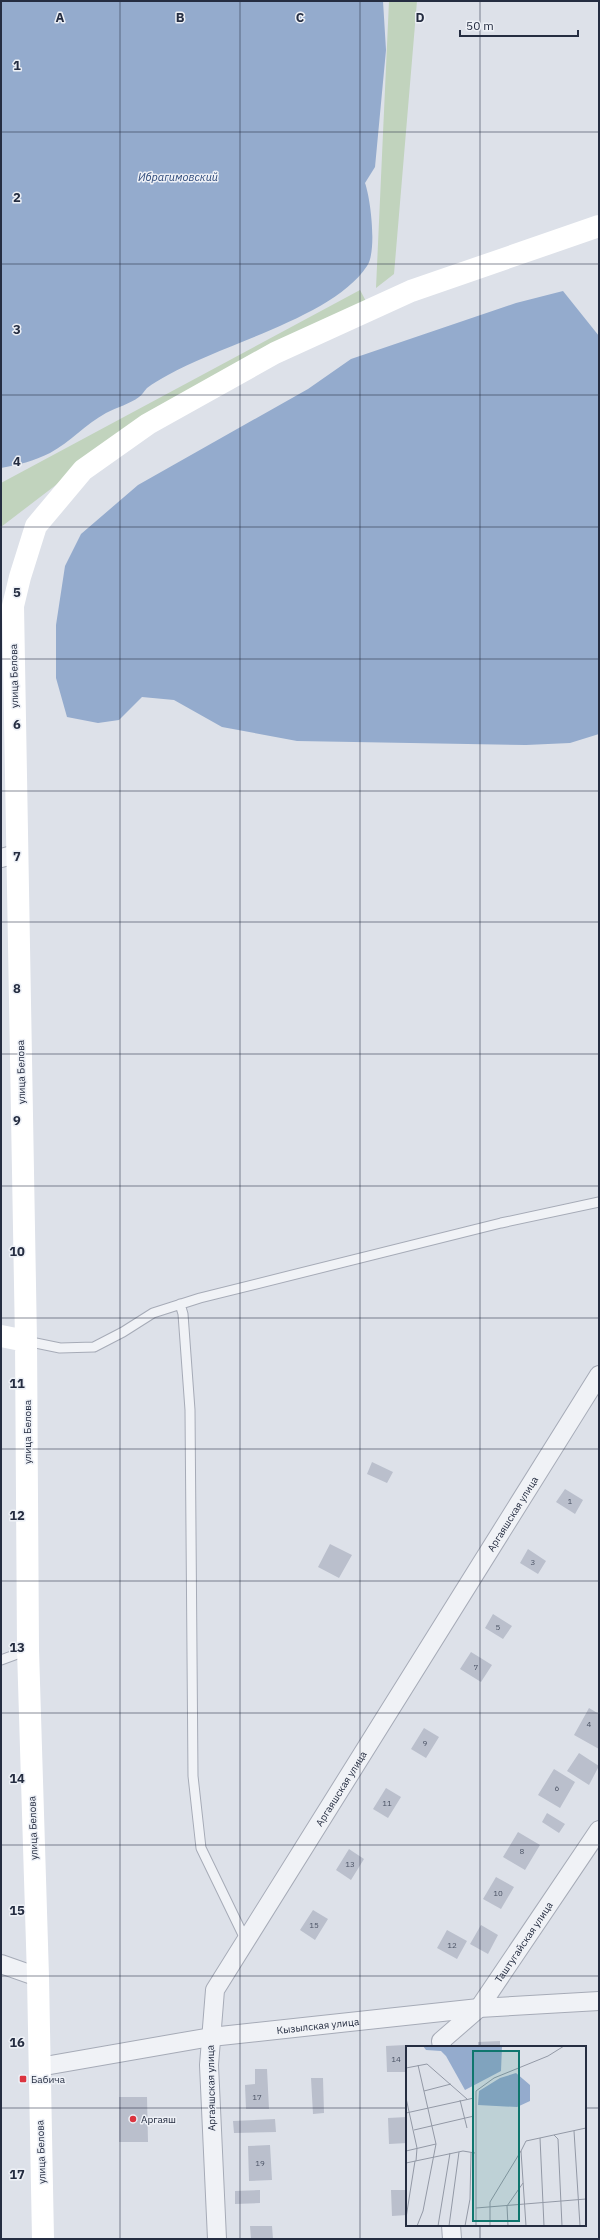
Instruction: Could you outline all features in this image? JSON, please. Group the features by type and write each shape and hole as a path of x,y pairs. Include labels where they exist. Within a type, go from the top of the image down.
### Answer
{"main road":[{"name":"улица Белова","path":"43,2239 38,1977 28,1650 26,1341 9,856 7,622 14,606 20,578 36,526 83,470 148,424 275,353 411,292 599,226"},
{"path":"1,1336 26,1341"}],"street":[{"name":"Аргаяшская улица","path":"217,2239 209,2065 215,1990 599,1375"},
{"name":"Таштугайская улица","path":"442,2046 441,2041 479,2008 599,1830"},
{"path":"1,1964 38,1977"},
{"name":"Кызылская улица","path":"39,2067 211,2036 479,2008 599,2001"},
{"path":"451,2226 452,2239"}],"lane":[{"path":"26,1341 60,1348 94,1347 123,1332 153,1313 180,1304 500,1223 599,1202"},
{"path":"180,1304 183,1314 190,1410 193,1776 201,1848 246,1941"},
{"path":"1,1660 28,1650"}],"green space":[{"path":"389,1 417,1 394,274 376,288"},
{"path":"360,290 368,305 69,475 1,527 1,483"}],"water":[{"name":"Ибрагимовский","path":"1,1 383,1 386,50 375,167 365,183 371,213 372,250 367,266 351,284 330,300 304,315 191,364 152,384 141,395 128,404 99,417 50,453 14,466 1,468"},
{"path":"563,291 599,336 599,734 570,743 526,745 297,741 222,727 174,700 142,697 119,720 98,723 67,717 56,678 56,625 65,566 81,534 138,485 308,389 351,359 516,303"}],"building":[{"path":"372,1462 393,1472 387,1483 367,1474"},
{"path":"565,1489 583,1500 575,1514 556,1502"},
{"path":"330,1544 352,1555 339,1578 318,1567"},
{"path":"528,1549 546,1561 538,1574 520,1563"},
{"path":"493,1614 512,1626 503,1639 485,1628"},
{"path":"471,1652 492,1665 481,1682 460,1669"},
{"path":"589,1708 599,1714 599,1749 574,1735"},
{"path":"424,1728 439,1737 426,1758 411,1749"},
{"path":"579,1753 599,1766 589,1785 567,1771"},
{"path":"554,1769 575,1782 560,1808 538,1795"},
{"path":"386,1788 401,1797 388,1818 373,1809"},
{"path":"547,1813 565,1824 559,1833 542,1822"},
{"path":"518,1832 540,1845 525,1870 503,1857"},
{"path":"349,1849 364,1859 351,1880 336,1870"},
{"path":"496,1877 514,1887 501,1909 483,1899"},
{"path":"313,1910 328,1919 315,1940 300,1930"},
{"path":"481,1925 498,1935 488,1954 470,1944"},
{"path":"447,1930 467,1941 457,1959 437,1948"},
{"path":"500,2041 500,2046 478,2046 478,2042"},
{"path":"405,2045 406,2072 387,2072 386,2046"},
{"path":"255,2069 267,2069 269,2109 246,2109 245,2085 255,2084"},
{"path":"311,2078 323,2078 324,2113 313,2114"},
{"name":"Аргаяш","path":"119,2097 147,2097 148,2142 119,2142"},
{"path":"406,2117 406,2143 389,2144 388,2118"},
{"path":"275,2119 276,2132 234,2133 233,2121"},
{"path":"270,2145 272,2180 249,2181 248,2146"},
{"path":"260,2190 260,2203 235,2204 235,2191"},
{"path":"391,2190 406,2190 406,2215 392,2216"},
{"path":"250,2226 272,2226 273,2239 251,2239"}],"place":[{"name":"Бабича","path":"23,2079"},
{"name":"Аргаяш","path":"133,2119"}]}
